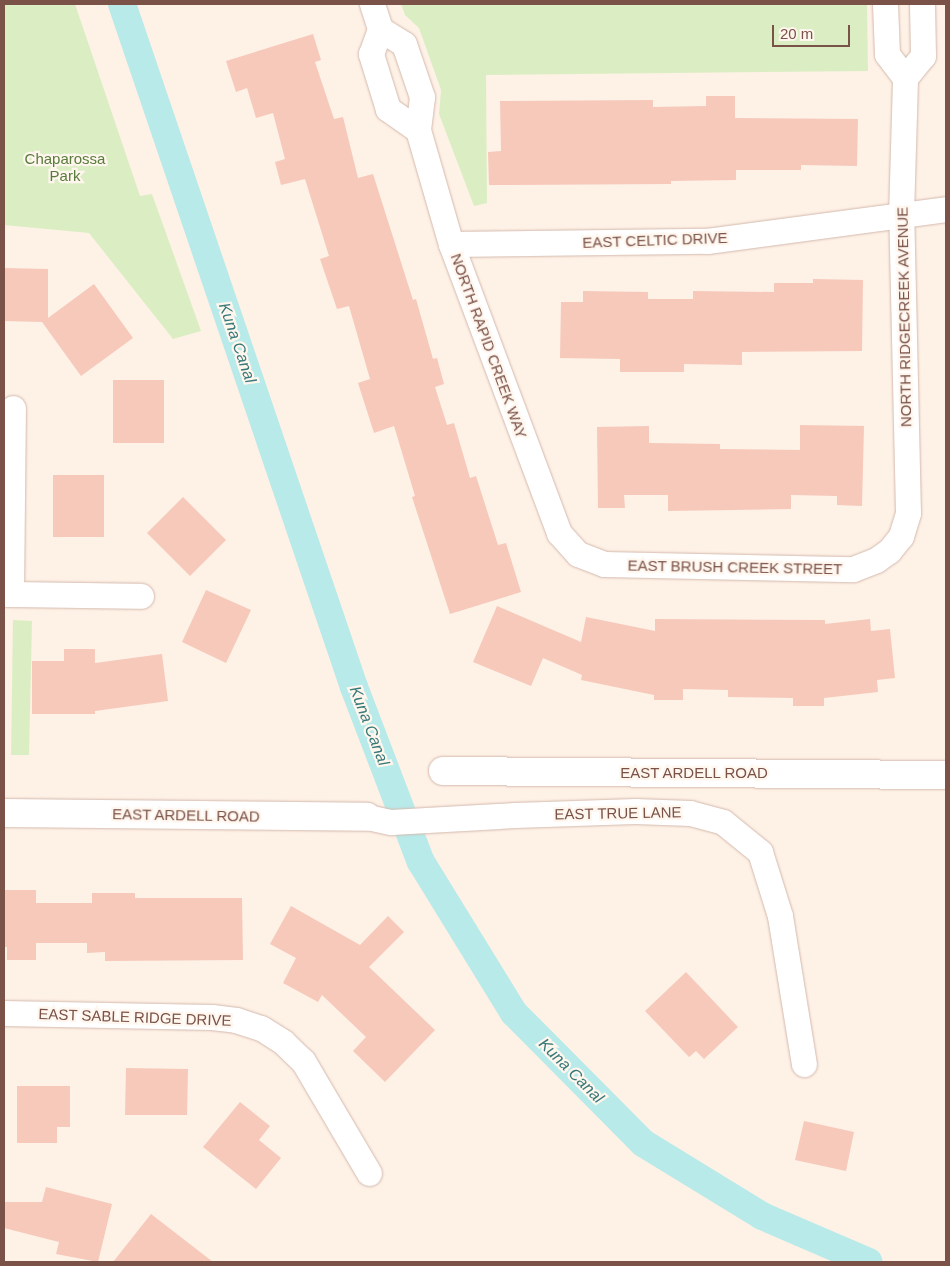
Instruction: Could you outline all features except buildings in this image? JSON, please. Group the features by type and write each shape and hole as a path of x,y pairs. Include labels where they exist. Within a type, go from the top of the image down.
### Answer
{"street":[{"path":"372,4 380,29 371,54 388,109 418,130"},
{"path":"885,4 887,54 905,78 923,56 922,4"},
{"name":"NORTH RAPID CREEK WAY","path":"380,29 404,44 422,97 418,130 451,244 559,533 578,554"},
{"name":"NORTH RIDGECREEK AVENUE","path":"889,551 901,536 908,513 901,215 905,78"},
{"name":"EAST CELTIC DRIVE","path":"451,244 707,241 946,209"},
{"path":"13,408 7,594 140,596"},
{"name":"EAST BRUSH CREEK STREET","path":"578,554 604,564 853,569 876,560 889,551"},
{"name":"EAST ARDELL ROAD","path":"442,771 946,775"},
{"name":"EAST TRUE LANE","path":"379,819 423,822 515,815 635,812 690,813 723,822 760,852 780,916 804,1064"},
{"name":"EAST ARDELL ROAD","path":"4,813 379,819"},
{"name":"EAST SABLE RIDGE DRIVE","path":"4,1013 212,1017 236,1020 261,1028 284,1042 303,1061 369,1174"}],"green space":[{"name":"Chaparossa Park","path":"4,4 75,4 140,196 152,194 201,331 173,339 89,233 4,225"},
{"path":"401,4 867,4 868,71 486,75 487,203 474,206 439,114 441,90 419,28 405,15"},
{"path":"13,620 32,621 29,755 11,755"}],"waterway":[{"name":"Kuna Canal","path":"122,4 354,687 421,862 514,1013 643,1143 762,1216 869,1262"}]}
